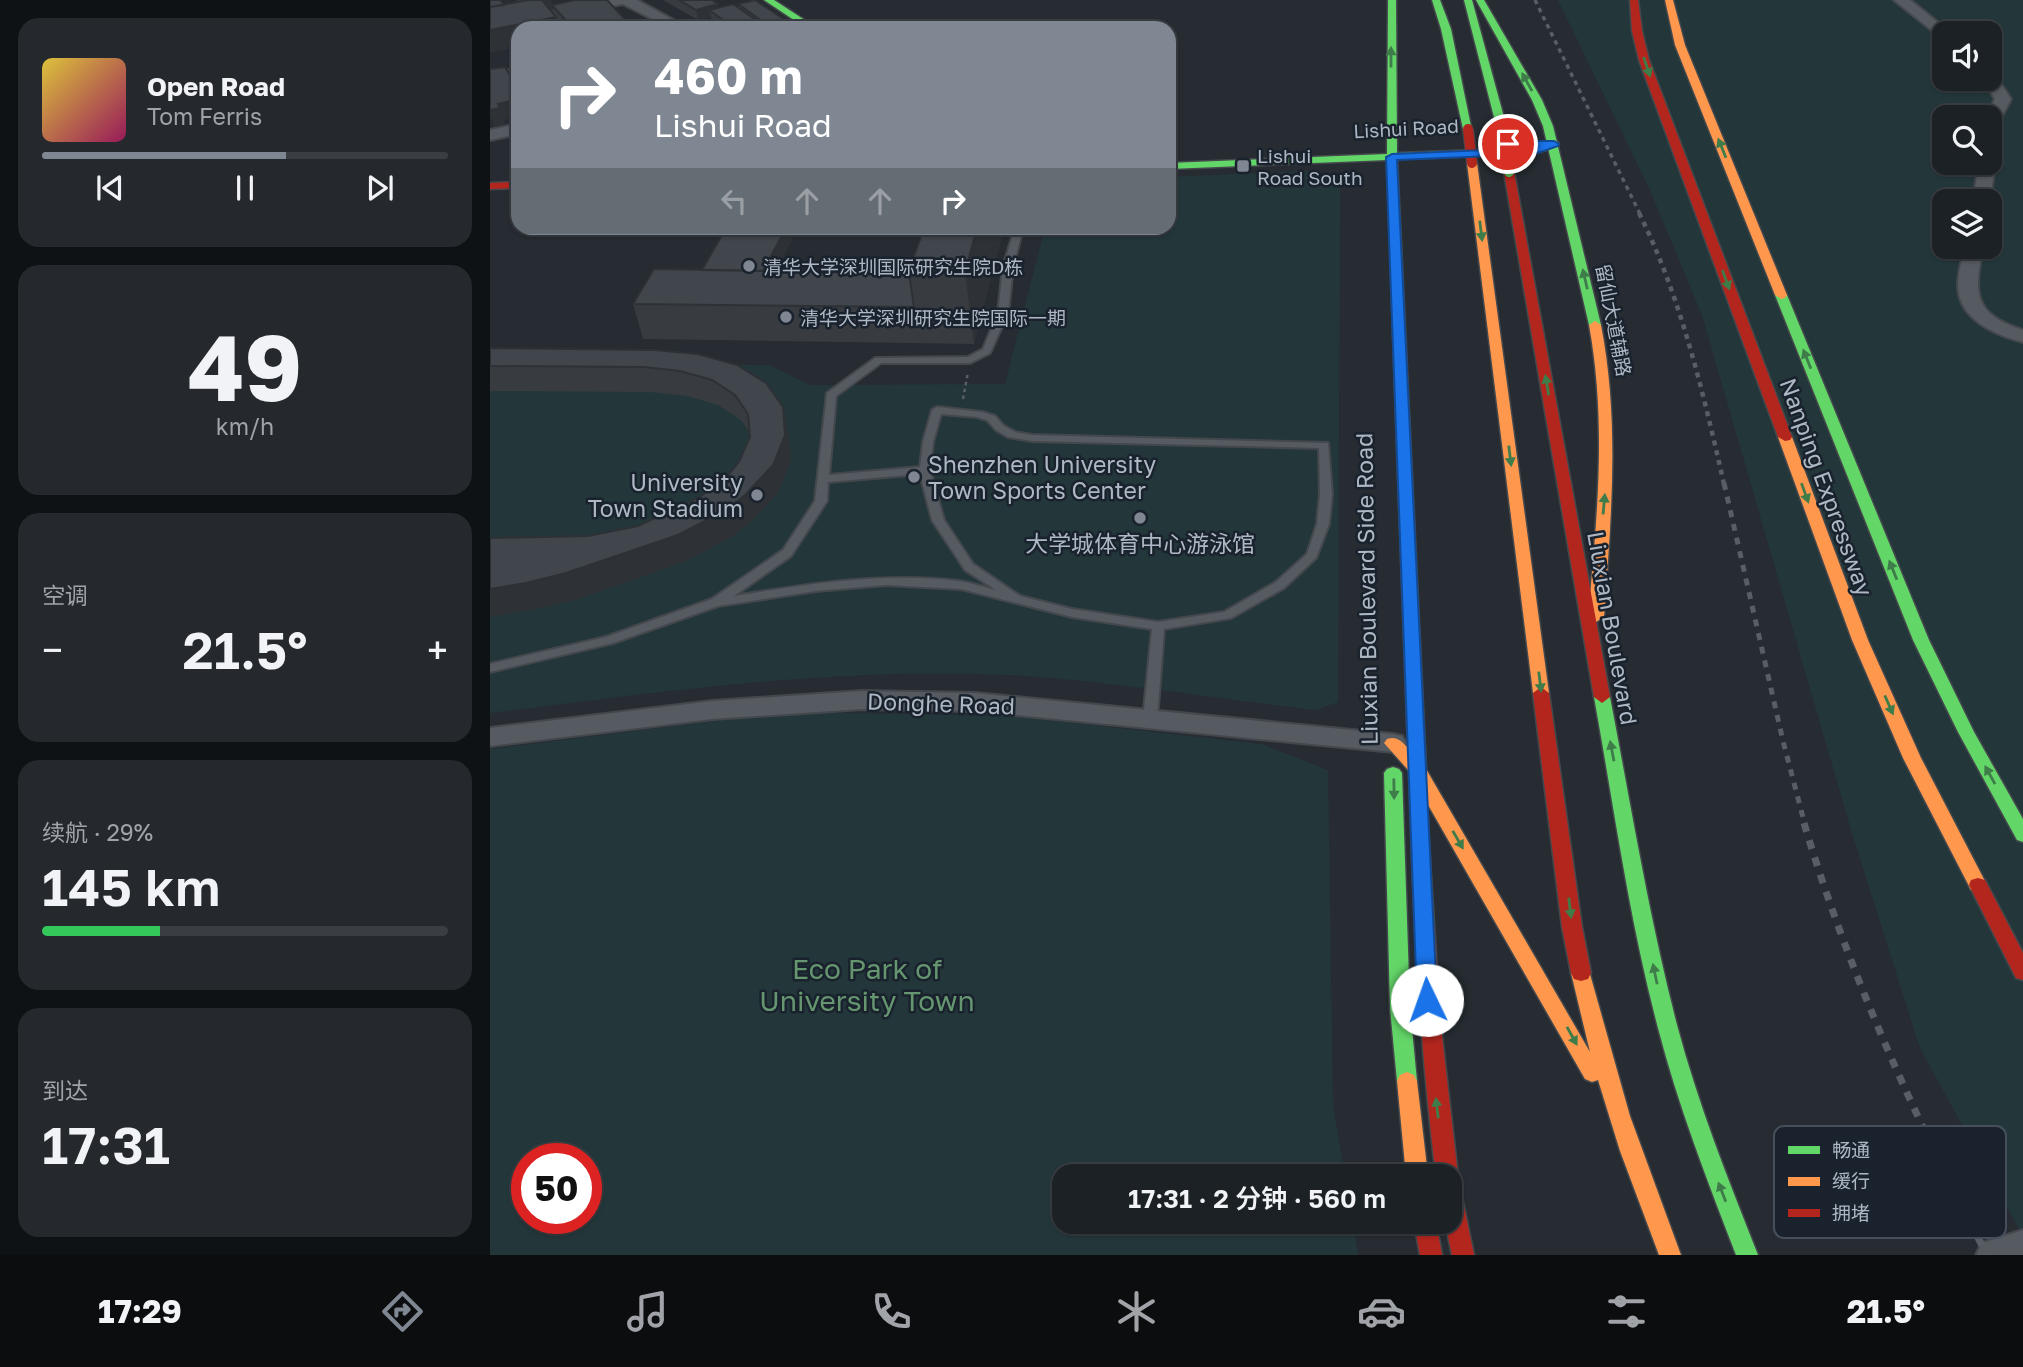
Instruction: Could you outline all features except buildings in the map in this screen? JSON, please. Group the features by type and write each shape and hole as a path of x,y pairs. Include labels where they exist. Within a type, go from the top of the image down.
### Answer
{"main road":[{"path":"768,0 801,21"},
{"name":"Liuxian Boulevard Side Road","path":"1376,0 1379,132 1386,154 1427,1000 1434,1084 1445,1164"},
{"path":"1386,154 1392,0"},
{"path":"1436,0 1447,29 1468,130 1572,927 1584,987 1627,1139 1670,1255"},
{"name":"Liuxian Boulevard","path":"1468,0 1500,121 1597,670 1657,982 1680,1071 1709,1159 1750,1250"},
{"name":"留仙大道辅路","path":"1480,0 1537,100 1554,144 1602,357 1609,430 1597,584 1597,670"},
{"name":"Nanping Expressway","path":"1634,0 1637,31 1644,60 1860,640 1912,758 2023,972"},
{"name":"Nanping Expressway","path":"1669,0 1681,45 1921,640 1966,732 2023,835"},
{"name":"Lishui Road","path":"1176,159 1535,151 1554,144"},
{"name":"Liuxian Boulevard Side Road","path":"1385,381 1386,154"},
{"name":"Lishui Road","path":"1176,166 1386,154"},
{"path":"490,186 511,185"},
{"path":"490,195 511,194"},
{"path":"1392,736 1417,769 1571,1035 1627,1139"},
{"name":"Liuxian Boulevard Side Road","path":"1392,736 1400,1008 1416,1164"},
{"path":"1427,1234 1431,1255"},
{"path":"1459,1234 1463,1255"}],"street":[{"path":"511,21 624,0 667,21"},
{"path":"1901,0 1932,24"},
{"path":"490,25 511,21"},
{"path":"490,79 511,75"},
{"path":"490,135 511,130"},
{"path":"1972,259 1968,291 1980,316 2005,332 2023,336"},
{"name":"Donghe Road","path":"490,737 712,710 862,700 975,702 1150,720 1392,736"},
{"path":"1994,1255 2023,1246"}],"lane":[{"path":"716,602 787,553 821,502 831,395 879,360 970,360 987,351 1003,313 1008,267 1017,235"},
{"path":"490,668 608,640 716,602 816,587 886,581 961,585 1072,613 1158,626 1227,615 1280,585 1312,555 1324,514 1324,444 1032,438 1012,435 991,418 961,411 937,410 928,442 925,470 938,520 969,567 1015,597"},
{"path":"823,479 925,470"},
{"path":"1150,720 1158,626"}],"path":[{"path":"961,411 970,360"}],"green space":[{"path":"1558,0 2023,0 2023,1236 2006,1205 2006,1126 1963,1126 1920,1048 1851,830 1702,315 1650,190"},
{"name":"Shenzhen University Town Sports Center","path":"1307,171 1340,178 1338,702 1316,710 1063,679 892,674 758,682 490,713 490,361 769,365 810,385 1005,384 1043,235 1176,235 1176,177"},
{"name":"Eco Park of University Town","path":"784,712 1012,716 1261,744 1328,770 1333,1105 1343,1164 1052,1164 1052,1234 1355,1234 1358,1255 490,1255 490,749"}],"railway":[{"path":"1535,0 1640,214"},
{"path":"1639,213 1679,311 1724,484"},
{"path":"1724,483 1805,825"},
{"path":"1804,823 1862,989 1923,1126"},
{"path":"1978,1238 1987,1255"}],"traffic: fast":[{"path":"768,0 801,21"},
{"path":"1392,0 1391,131 1405,476"},
{"path":"1436,0 1446,29 1468,129"},
{"path":"1468,0 1500,121"},
{"path":"1480,0 1537,100 1548,126 1595,325"},
{"path":"1500,121 1509,172"},
{"path":"1176,166 1451,154"},
{"path":"1781,295 1921,640 1966,732 2023,835"},
{"path":"1602,697 1636,885 1667,1025 1695,1117 1747,1255"},
{"path":"1393,773 1400,1008 1407,1081"}],"traffic: slow":[{"path":"1669,0 1680,45 1781,295"},
{"path":"1451,154 1534,151 1554,144"},
{"path":"1472,163 1541,693"},
{"path":"1595,325 1606,397 1607,434 1605,507 1596,617"},
{"path":"1785,437 1860,640 1912,758 1978,885"},
{"path":"1405,476 1421,860"},
{"path":"1393,743 1417,769 1592,1073"},
{"path":"1581,973 1620,1116 1670,1255"},
{"path":"1407,1081 1416,1164"}],"traffic: jam":[{"path":"1634,0 1637,31 1644,60 1785,437"},
{"path":"1468,129 1472,163"},
{"path":"1509,172 1602,697"},
{"path":"490,186 511,185"},
{"path":"1541,693 1572,927 1581,973"},
{"path":"1421,860 1430,1019 1445,1164"},
{"path":"1978,885 2023,972"},
{"path":"1427,1234 1431,1255"},
{"path":"1459,1234 1463,1255"}],"place":[{"name":"Lishui Road South","path":"1243,166"},
{"name":"清华大学深圳国际研究生院D栋","path":"749,266"},
{"name":"清华大学深圳研究生院国际一期","path":"786,317"},
{"name":"Shenzhen University Town Sports Center","path":"914,477"},
{"name":"University Town Stadium","path":"757,495"},
{"name":"大学城体育中心游泳馆","path":"1140,518"}],"route":[{"path":"1427,1000 1392,157 1535,151 1554,144 1508,144"}]}
